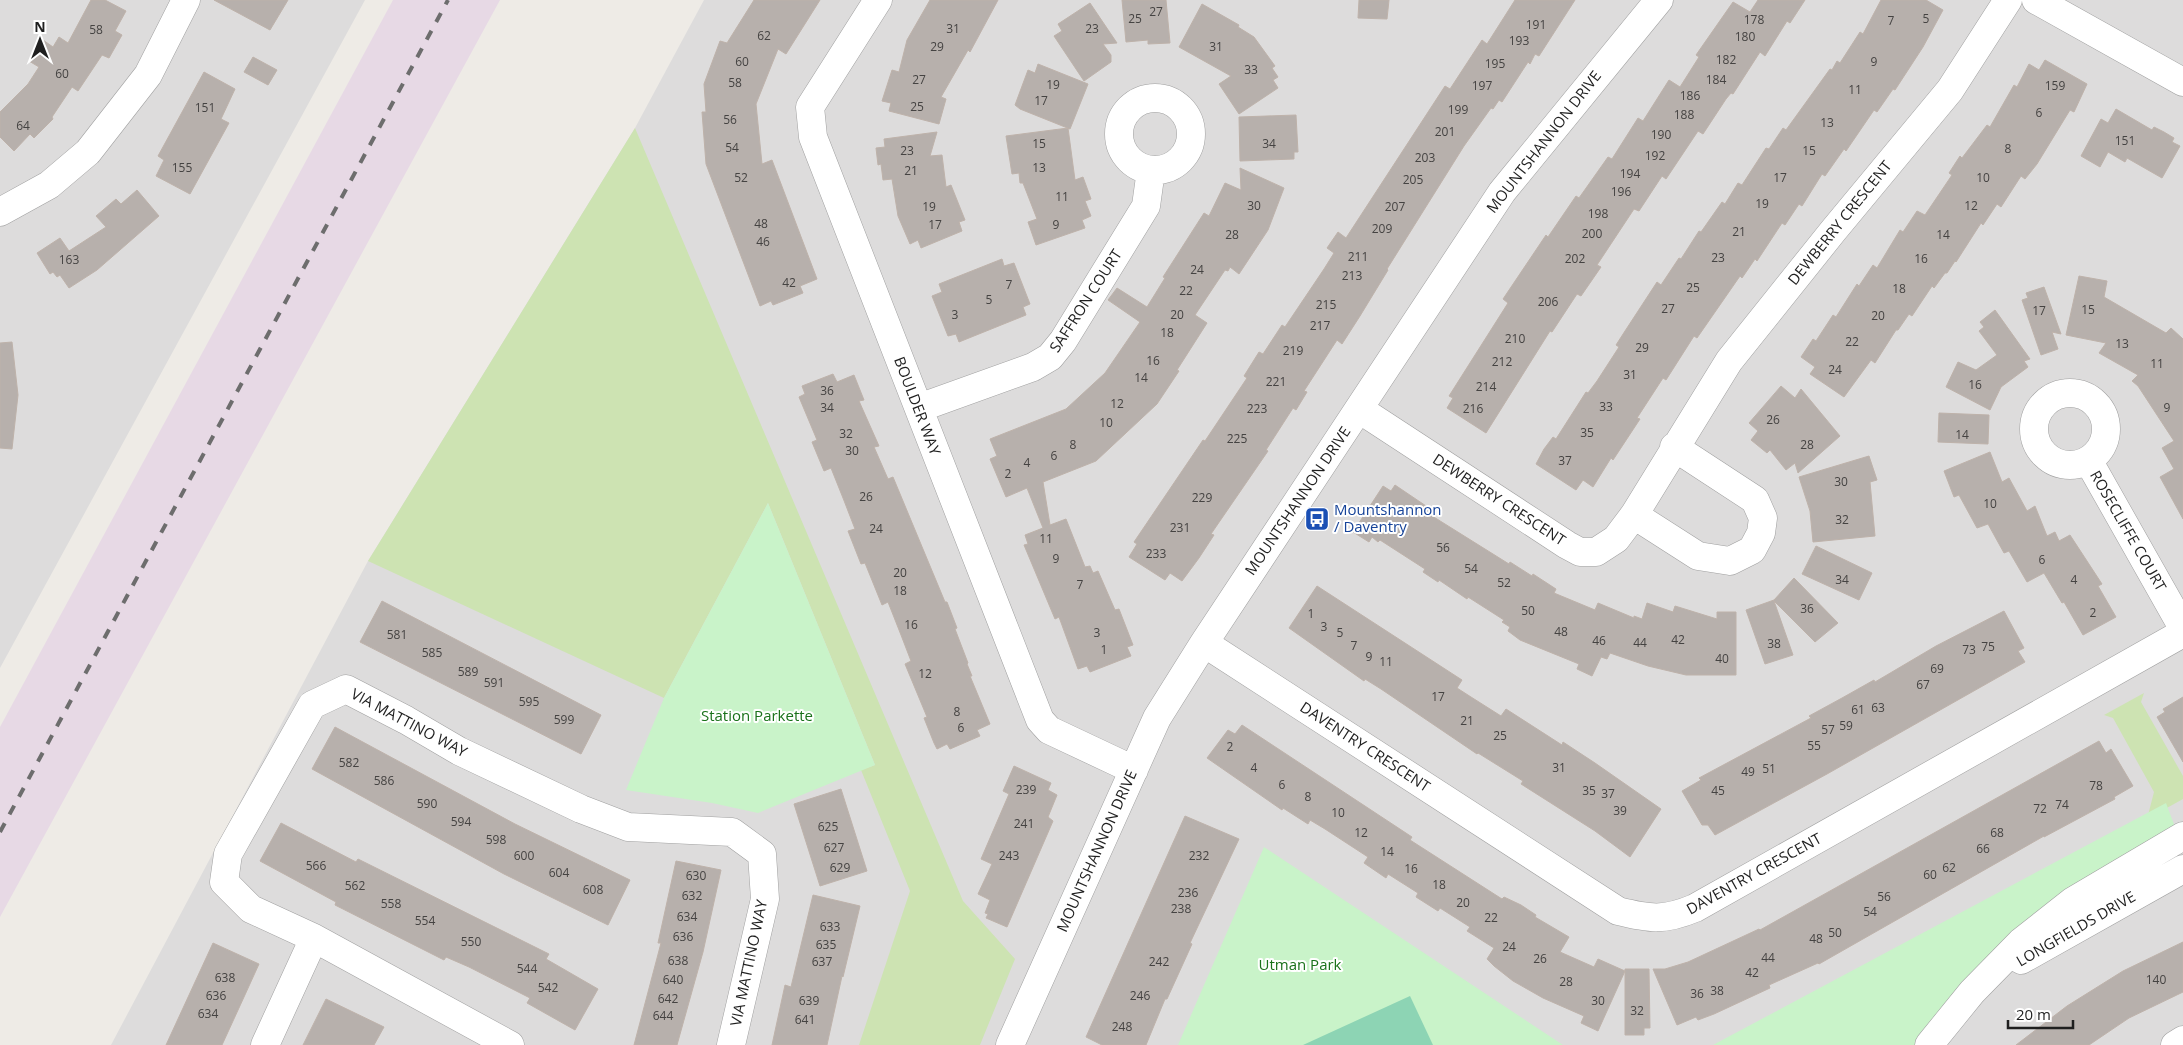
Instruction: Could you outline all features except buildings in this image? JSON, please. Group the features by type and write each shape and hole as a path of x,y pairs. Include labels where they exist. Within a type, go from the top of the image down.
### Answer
{"street":[{"path":"0,212 49,185 88,152 148,75 186,0"},
{"name":"BOULDER WAY","path":"878,0 810,107 813,136 1040,720 1049,730 1134,770"},
{"name":"MOUNTSHANNON DRIVE","path":"1010,1045 1157,718 1204,643 1502,192 1659,0"},
{"name":"DEWBERRY CRESCENT","path":"1359,409 1580,552 1596,552 1616,539 1634,515 1674,447 1729,361 1832,231 1950,90 2008,0"},
{"path":"2036,0 2183,82"},
{"name":"SAFFRON COURT","path":"918,408 1033,367 1050,358 1063,341 1146,206 1151,170"},
{"path":"1634,515 1698,556 1730,561 1752,550 1761,533 1763,518 1756,500 1674,447"},
{"name":"ROSECLIFFE COURT","path":"2088,460 2183,628"},
{"name":"DAVENTRY CRESCENT","path":"1204,643 1618,912 1647,918 1674,917 1695,908 2183,633"},
{"name":"VIA MATTINO WAY","path":"510,1045 314,938 251,909 224,882 228,854 312,705 346,689 406,720 459,751 581,810 628,826 662,830 732,832 762,854 765,899 731,1045"},
{"name":"LONGFIELDS DRIVE","path":"1929,1045 1972,992 2021,942 2073,901 2183,836"},
{"name":"LONGFIELDS DRIVE","path":"1972,992 2028,955 2183,870"},
{"path":"265,1045 314,938"},
{"path":"2175,1045 2183,1040"}],"shaded area":[{"path":"0,0 365,0 0,668"},
{"path":"393,0 500,0 0,917 0,727"},
{"path":"704,0 2183,0 2183,1045 111,1045 368,561 635,128"}],"green space":[{"path":"635,128 963,901 1015,959 980,1045 859,1045 910,891 861,770 875,765 768,503 664,698 368,561"},
{"name":"Station Parkette","path":"768,503 875,765 758,813 712,803 626,790 664,698"},
{"path":"2144,693 2141,702 2183,776 2183,799 2147,819 2154,792 2113,718 2104,715"},
{"path":"2166,803 2175,827 1916,1045 1713,1045"},
{"name":"Utman Park","path":"1264,847 1563,1045 1178,1045"},
{"path":"1410,996 1433,1045 1303,1045"}],"railway":[{"path":"0,832 448,0"}],"place":[{"name":"Mountshannon / Daventry","path":"1317,519"}]}
